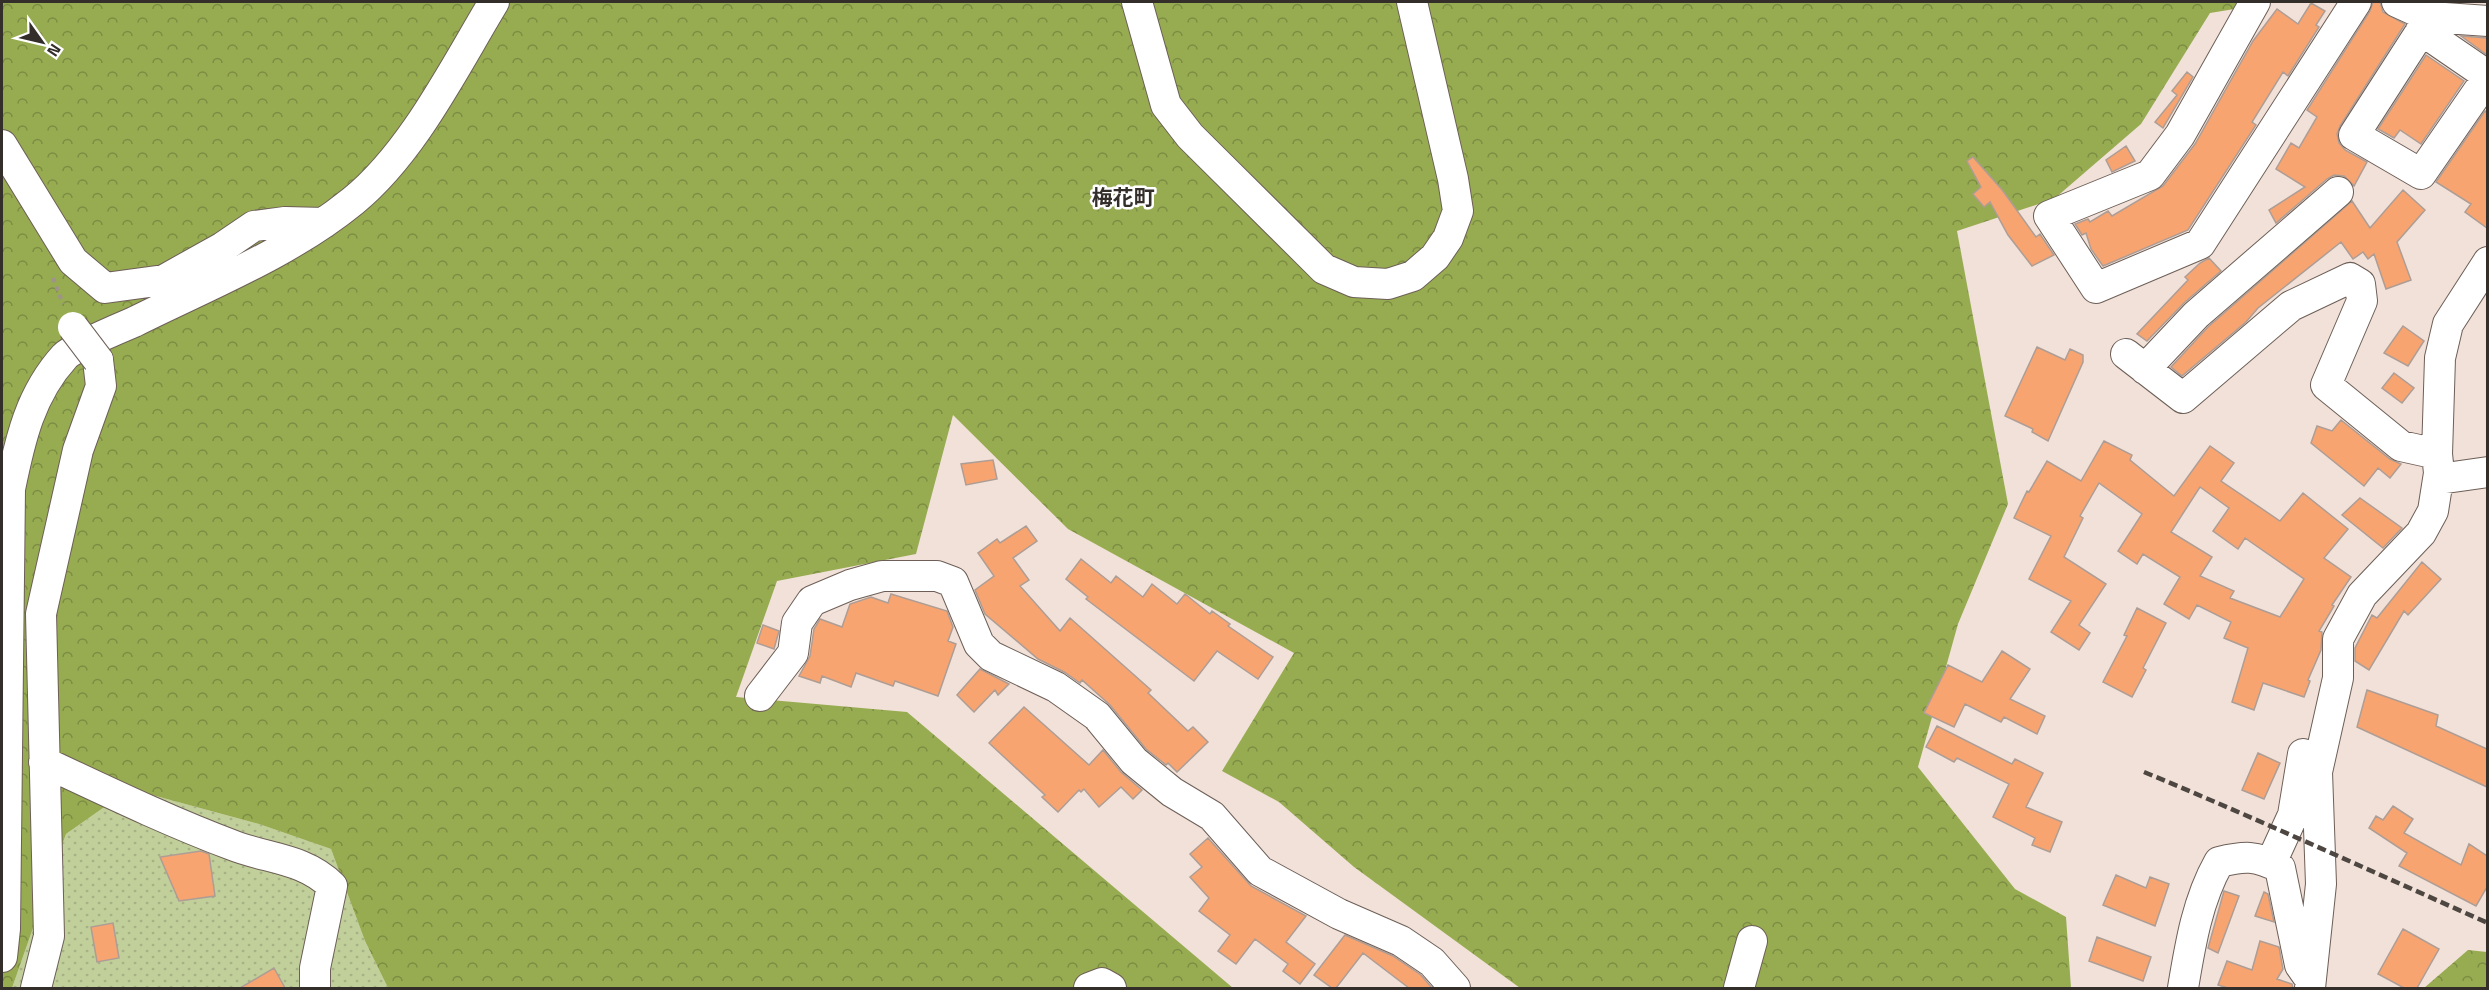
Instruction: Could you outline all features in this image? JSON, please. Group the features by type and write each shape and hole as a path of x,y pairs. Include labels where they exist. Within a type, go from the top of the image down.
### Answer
{"street":[{"path":"2,957 5,930 10,489 22,433 38,392 67,355 288,247 324,223 372,185 395,161 494,2"},
{"path":"1137,2 1166,105 1190,136 1324,269 1354,282 1388,284 1413,276 1435,257 1449,238 1458,211 1453,179 1412,2"},
{"path":"2255,2 2180,135 2150,175 2049,216 2096,288 2200,244 2356,2"},
{"path":"2397,2 2425,23 2487,77 2421,174 2354,135 2425,23"},
{"path":"2425,23 2487,21"},
{"path":"2,145 73,261 105,288 164,280 223,247 254,226 285,222 324,223"},
{"path":"2338,192 2196,315 2136,362 2183,398 2291,306 2350,278 2360,284 2362,301 2326,385 2401,446 2438,467 2487,472"},
{"path":"2271,863 2293,815 2306,737 2338,639 2362,594 2421,533 2433,511 2438,467 2440,358 2448,324 2486,267"},
{"path":"36,988 49,936 41,614 78,450 101,387 98,360 73,327"},
{"path":"759,696 793,653 797,623 812,601 850,585 882,576 937,576 953,582 979,644 991,656 1056,687 1097,716 1134,761 1172,792 1212,816 1260,871 1339,914 1401,941 1432,962 1455,988"},
{"path":"2310,984 2322,884 2317,772 2338,678 2338,639"},
{"path":"44,762 141,808 224,842 304,865 323,877 332,886 315,968 315,988"},
{"path":"2183,988 2199,912 2208,881 2219,862 2236,858 2260,857 2280,868 2300,965 2310,984"},
{"path":"1739,988 1752,941"},
{"path":"1089,988 1102,983 1111,988"}],"green space":[{"path":"2,2 2277,2 2210,13 2141,124 2054,199 1957,231 2008,504 1958,624 1918,767 2015,889 2066,917 2071,988 1520,988 1354,867 1279,802 1222,771 1294,653 1068,529 953,415 916,554 777,581 736,697 907,712 1233,988 388,988 365,941 331,849 259,824 130,789 66,834 12,988 2,988"},
{"path":"130,789 259,824 331,849 365,941 388,988 12,988 66,834"},
{"path":"2468,950 2487,952 2487,988 2424,988"}],"building":[{"path":"2373,2 2380,2 2383,12 2405,24 2337,134 2339,143 2345,150 2367,162 2354,186 2344,176 2334,175 2276,223 2269,210 2305,187 2276,169 2291,143 2299,148 2317,117 2307,110 2370,11"},
{"path":"2311,3 2325,11 2316,25 2319,27 2288,76 2283,72 2252,122 2256,125 2188,230 2103,266 2091,249 2086,233 2082,235 2075,224 2088,219 2090,222 2108,211 2112,216 2163,186 2195,144 2253,41 2277,9 2298,24"},
{"path":"2461,36 2487,38 2487,55"},
{"path":"2426,55 2464,81 2421,144 2400,130 2394,138 2378,129"},
{"path":"2187,72 2193,77 2163,128 2155,122 2177,95 2172,91"},
{"path":"2485,111 2487,113 2487,228 2465,212 2471,204 2436,182"},
{"path":"2126,146 2135,161 2112,172 2106,160"},
{"path":"1973,157 2003,191 2036,237 2040,234 2054,255 2032,266 2008,235 1990,202 1984,207 1973,194 1981,187 1967,161"},
{"path":"2403,190 2425,210 2397,242 2411,280 2386,289 2374,254 2368,259 2363,252 2353,259 2341,242 2258,308 2246,322 2182,376 2171,367 2208,327 2352,201 2370,228"},
{"path":"2209,258 2221,271 2184,303 2147,341 2137,334 2188,280 2185,277"},
{"path":"2403,326 2424,341 2408,366 2384,353"},
{"path":"2037,347 2065,360 2070,349 2083,355 2083,362 2048,441 2032,432 2033,429 2005,416"},
{"path":"2394,373 2414,388 2402,403 2382,388"},
{"path":"2341,420 2390,459 2401,464 2390,478 2378,468 2364,486 2311,443 2317,426 2332,431"},
{"path":"2104,441 2132,455 2130,460 2174,496 2210,446 2234,463 2221,481 2280,521 2303,493 2348,529 2324,558 2351,577 2332,605 2334,606 2319,631 2322,632 2321,650 2308,680 2310,681 2304,697 2263,683 2254,710 2232,702 2248,648 2224,638 2231,622 2197,605 2189,619 2164,604 2180,577 2143,554 2137,564 2118,551 2142,514 2099,483 2080,516 2083,518 2064,557 2106,584 2079,625 2090,633 2079,650 2051,632 2071,601 2029,579 2051,536 2014,518 2027,491 2029,492 2047,461 2081,481","holes":["2200,487 2229,508 2213,531 2238,549 2245,538 2304,579 2280,617 2230,598 2234,591 2200,576 2212,557 2171,532"]},
{"path":"993,460 997,479 966,485 961,464"},
{"path":"2360,498 2402,528 2383,548 2342,515"},
{"path":"1026,526 1037,541 1013,558 1029,580 1020,586 1060,631 1070,618 1151,690 1148,693 1188,731 1193,727 1208,742 1177,772 1168,763 1166,765 1146,749 1110,705 1082,680 1080,683 1038,659 985,614 975,590 994,576 978,553 997,539 1000,543"},
{"path":"1081,559 1111,583 1116,576 1143,597 1152,584 1177,604 1185,594 1210,614 1212,611 1230,624 1228,626 1273,657 1258,679 1217,651 1194,681 1086,599 1088,597 1066,579"},
{"path":"2422,562 2441,579 2408,615 2404,611 2369,670 2355,661 2355,648 2372,615 2377,618"},
{"path":"891,594 947,611 953,627 948,641 956,644 938,696 895,681 893,686 856,673 851,687 822,676 820,683 799,676 810,656 814,629 820,619 842,627 850,604 871,597 888,603"},
{"path":"2137,608 2166,623 2143,668 2146,670 2132,697 2103,682 2127,636 2124,635"},
{"path":"763,625 779,631 774,649 757,643"},
{"path":"2002,651 2030,669 2010,699 2045,716 2037,734 2004,717 2001,722 1965,704 1954,727 1924,713 1948,665 1982,682"},
{"path":"980,669 1009,684 998,695 995,690 974,712 957,695"},
{"path":"2367,690 2438,715 2436,726 2487,749 2487,787 2357,727"},
{"path":"1024,707 1089,765 1103,750 1121,772 1142,790 1133,799 1121,787 1099,807 1084,789 1081,792 1079,790 1058,812 1042,797 1045,795 989,743"},
{"path":"1937,726 2012,764 2015,759 2043,773 2026,807 2062,822 2050,852 2032,845 2035,838 1993,817 2009,784 1957,758 1954,762 1926,747"},
{"path":"2258,753 2280,763 2264,799 2242,790"},
{"path":"2393,806 2413,819 2404,833 2461,865 2469,844 2487,856 2487,887 2476,906 2399,866 2407,853 2369,828 2376,816 2383,820"},
{"path":"1208,838 1251,886 1306,916 1286,942 1315,964 1300,984 1283,971 1288,964 1255,939 1236,964 1218,951 1230,935 1199,911 1209,898 1190,877 1202,867 1190,854"},
{"path":"201,851 209,854 215,896 179,901 160,857"},
{"path":"2116,875 2146,888 2150,877 2169,884 2155,926 2103,905"},
{"path":"2224,891 2239,896 2218,953 2208,948"},
{"path":"2264,892 2268,894 2274,922 2255,916"},
{"path":"113,923 119,958 97,962 91,927"},
{"path":"2403,929 2439,949 2417,988 2404,988 2378,974"},
{"path":"1345,935 1393,956 1421,975 1432,988 1409,988 1363,953 1336,988 1332,988 1314,975"},
{"path":"2097,937 2151,957 2143,981 2089,961"},
{"path":"2260,941 2279,947 2283,969 2277,979 2292,984 2293,988 2228,988 2218,985 2227,961 2252,970"},
{"path":"274,968 285,988 240,988"}],"railway":[{"path":"2144,772 2488,923"}],"district":[{"name":"梅花町","path":"1123,198"}]}
